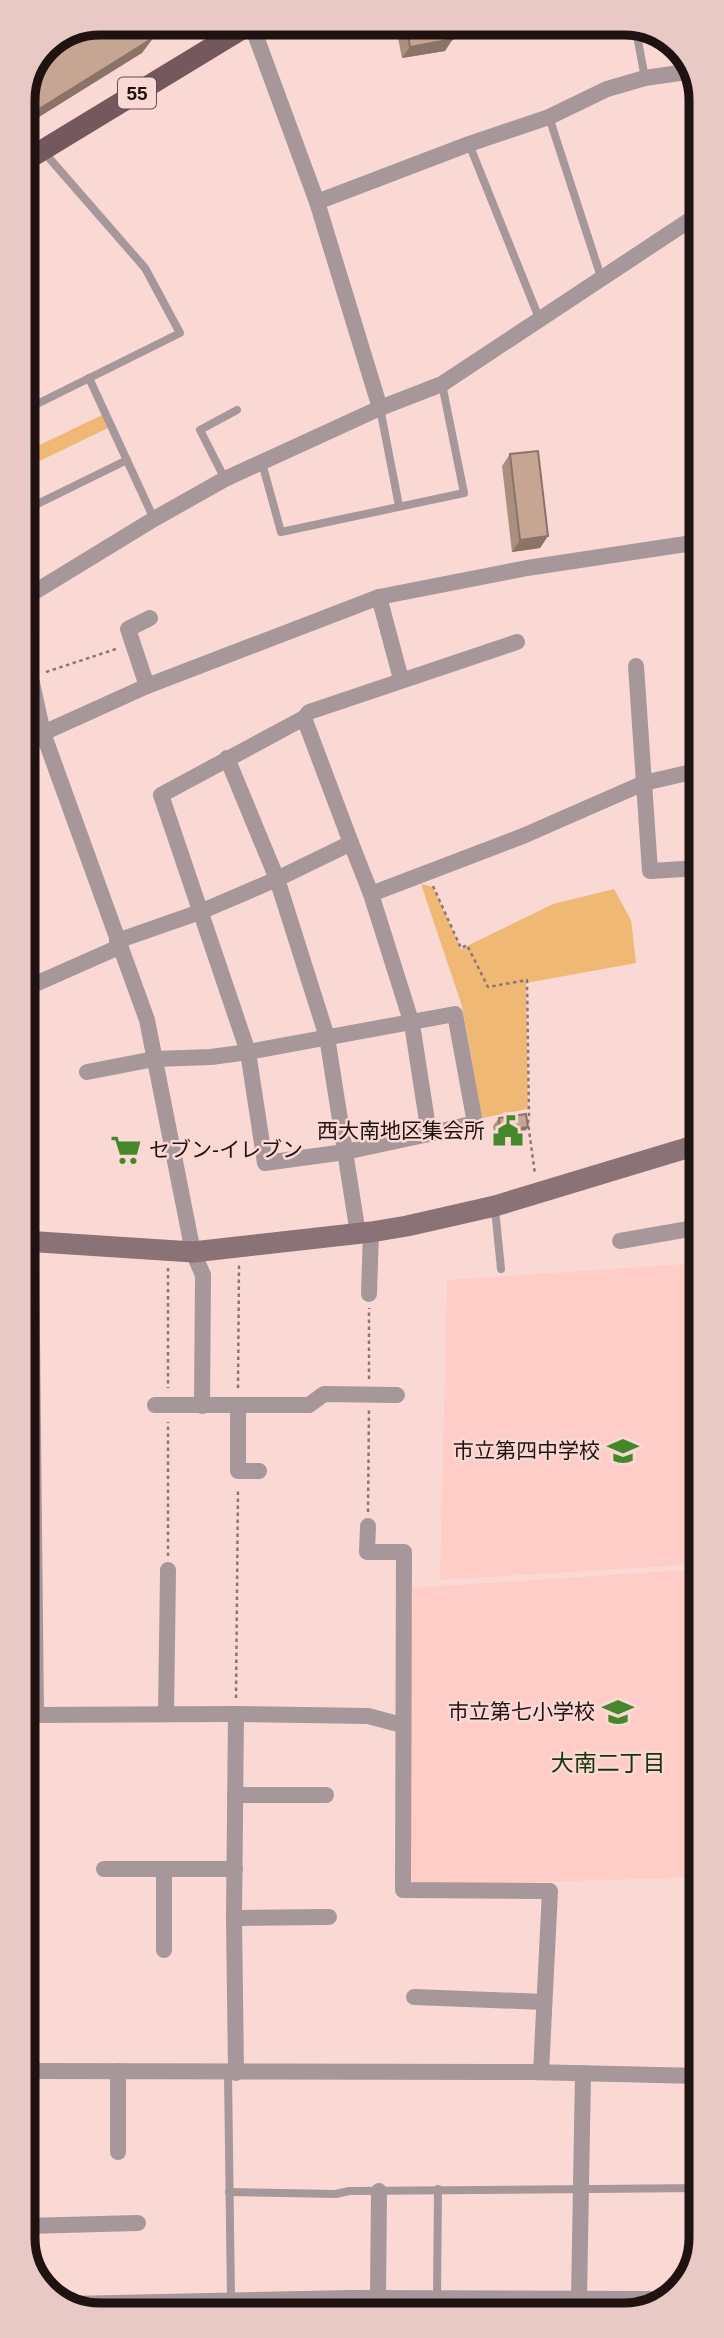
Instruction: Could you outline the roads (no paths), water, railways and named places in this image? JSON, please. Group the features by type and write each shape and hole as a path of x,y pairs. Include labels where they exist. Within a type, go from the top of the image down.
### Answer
{"main road":[{"name":"55","path":"35,155 232,35"}],"street":[{"path":"255,35 317,202 380,408"},
{"path":"317,202 469,144 549,117 607,89 645,78 683,73"},
{"path":"35,592 225,479 380,408 442,384 689,220"},
{"path":"43,733 147,686 379,597 527,568 689,544"},
{"path":"379,597 401,680"},
{"path":"147,686 128,629 150,618"},
{"path":"87,1072 154,1059 211,1057 248,1052 455,1014 475,1123 345,1152 265,1163 248,1052 161,796 304,718 309,712 517,642"},
{"path":"636,666 650,871 689,869"},
{"path":"35,701 43,733 147,1020 193,1252 203,1275 202,1406"},
{"path":"304,718 371,894 412,1024 429,1134"},
{"path":"227,758 276,879 327,1037 345,1152 365,1233 369,1294"},
{"path":"371,894 523,836 645,783 689,772"},
{"path":"35,984 118,944 200,912 351,843"},
{"path":"35,1241 193,1252 365,1233 495,1206 689,1147"},
{"path":"620,1241 689,1229"},
{"path":"155,1405 309,1405 324,1394 397,1395"},
{"path":"238,1405 238,1471 259,1471"},
{"path":"368,1526 367,1552 404,1552 403,1890 550,1891 541,2072"},
{"path":"166,1714 168,1570"},
{"path":"35,1715 236,1713 368,1716 402,1726"},
{"path":"232,2073 236,1713"},
{"path":"236,1795 326,1795"},
{"path":"104,1869 235,1869"},
{"path":"164,1869 164,1950"},
{"path":"234,1918 329,1917"},
{"path":"414,1997 544,2002"},
{"path":"35,2071 541,2072 689,2077"},
{"path":"118,2071 118,2152"},
{"path":"579,2299 583,2073"},
{"path":"378,2298 379,2191"},
{"path":"35,2226 138,2223"},
{"path":"360,2303 378,2298 644,2300"},
{"path":"100,2303 231,2299 299,2303"}],"lane":[{"path":"637,36 645,78"},
{"path":"549,117 601,277"},
{"path":"469,144 539,318"},
{"path":"35,405 180,333 145,268 43,151"},
{"path":"89,378 154,519"},
{"path":"262,463 281,532 464,493 442,384"},
{"path":"380,408 399,506"},
{"path":"225,479 200,430 237,411"},
{"path":"35,506 127,460"},
{"path":"35,738 43,733"},
{"path":"495,1206 502,1269"},
{"path":"231,2299 229,2192 232,2073"},
{"path":"229,2192 336,2194 349,2191 438,2189 689,2188"},
{"path":"437,2298 438,2189"}],"place":[{"name":"西大南地区集会所","path":"508,1131"},
{"name":"セブン-イレブン","path":"126,1150"},
{"name":"市立第四中学校","path":"623,1451"},
{"name":"市立第七小学校","path":"618,1712"}],"district":[{"name":"大南二丁目","path":"608,1763"}]}
